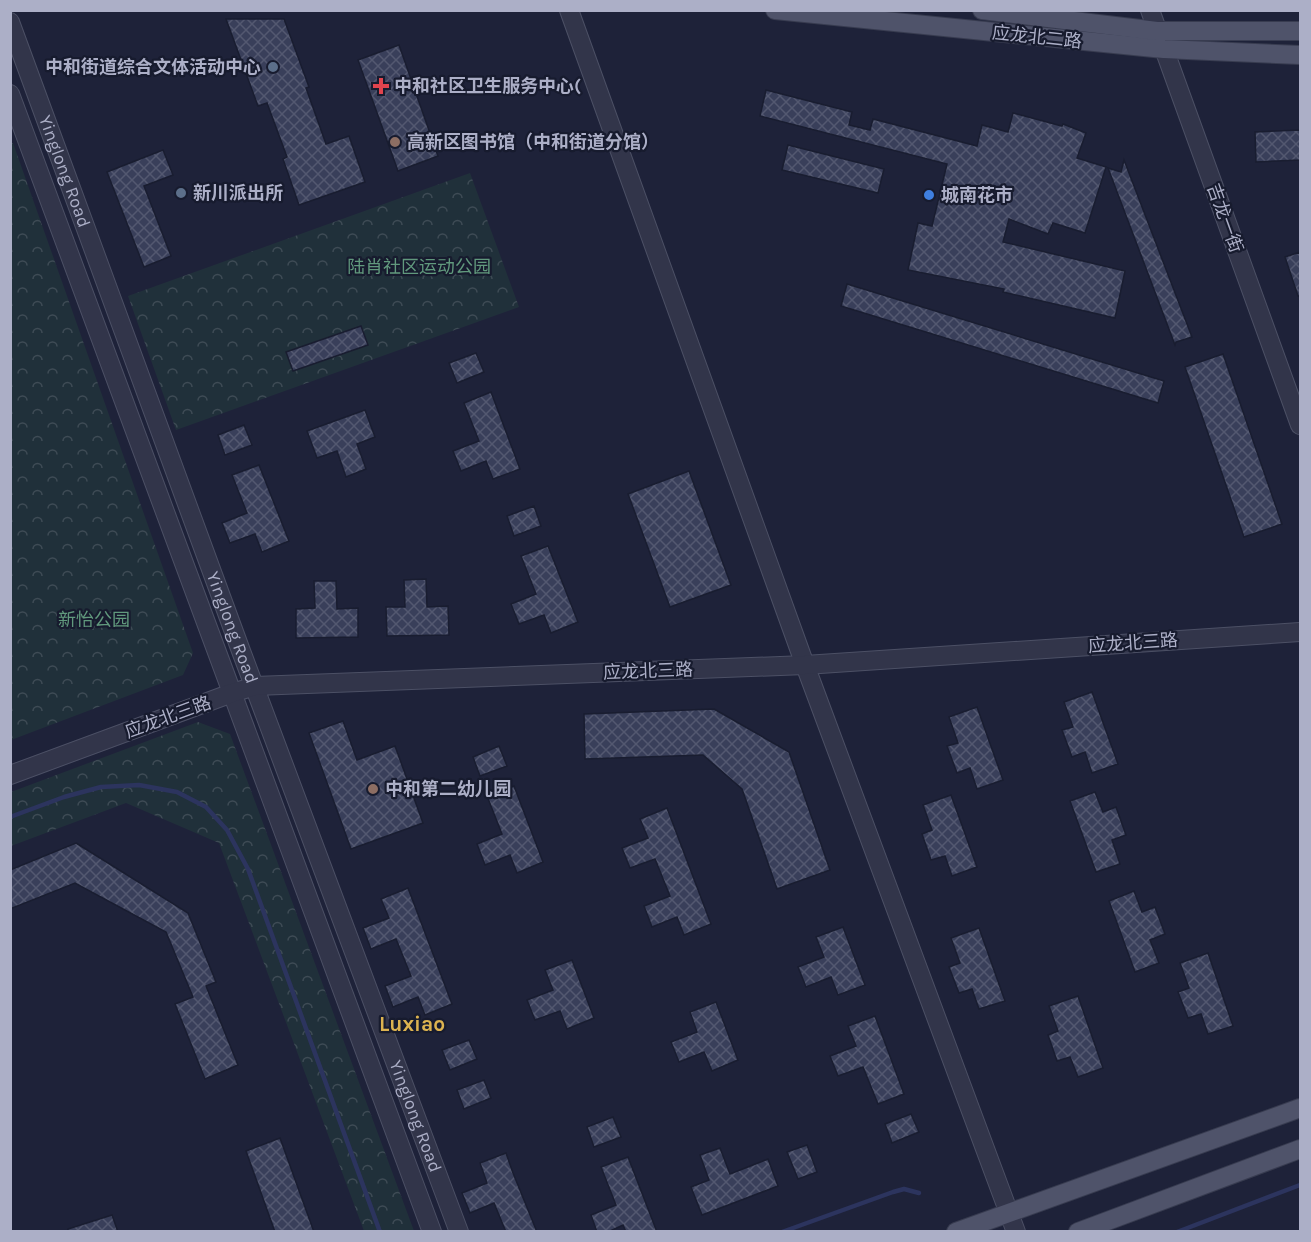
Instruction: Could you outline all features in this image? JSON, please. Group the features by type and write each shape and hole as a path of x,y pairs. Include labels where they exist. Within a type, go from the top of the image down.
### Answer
{"main road":[{"name":"应龙北二路","path":"775,10 1164,49 1300,55"},
{"name":"应龙北二路","path":"982,10 1157,31 1300,31"},
{"path":"956,1232 1300,1108"},
{"path":"1078,1232 1300,1149"}],"street":[{"path":"569,10 805,665 1016,1232"},
{"name":"吉龙一街","path":"1150,10 1300,425"},
{"name":"Yinglong Road","path":"10,22 459,1232"},
{"name":"Yinglong Road","path":"10,94 432,1232"},
{"name":"应龙北三路","path":"10,775 255,686 805,665 1300,632"}],"green space":[{"name":"新怡公园","path":"13,143 193,653 183,675 11,740 10,144"},
{"name":"陆肖社区运动公园","path":"470,173 519,307 176,430 128,296"},
{"path":"198,722 230,734 414,1231 364,1231 219,843 126,803 11,846 11,792"}],"building":[{"path":"226,19 284,19 309,87 306,88 326,144 349,136 365,182 299,205 283,159 287,157 267,103 258,106"},
{"path":"399,45 438,156 398,171 358,60"},
{"path":"766,90 852,112 849,125 870,130 873,119 977,146 982,125 1008,132 1013,113 1062,126 1063,124 1086,133 1077,158 1106,167 1085,233 1053,223 1048,234 1009,219 1003,242 1125,271 1115,318 1003,292 1004,289 908,270 918,223 932,226 947,164 760,116"},
{"path":"1300,130 1300,160 1256,162 1255,132"},
{"path":"788,145 884,169 878,193 782,170"},
{"path":"163,150 173,175 144,186 171,256 144,267 107,172"},
{"path":"1124,160 1192,337 1176,342 1175,345 1108,168 1121,172"},
{"path":"1300,252 1300,296 1298,296 1285,257"},
{"path":"847,284 1164,381 1158,403 841,306"},
{"path":"361,326 368,345 293,371 286,352"},
{"path":"476,353 484,372 457,383 449,363"},
{"path":"1223,354 1282,524 1244,537 1185,367"},
{"path":"491,392 520,469 493,479 486,461 461,471 453,451 479,441 464,403"},
{"path":"365,410 375,437 357,444 366,469 346,477 337,451 317,458 307,431"},
{"path":"244,425 252,445 225,455 218,435"},
{"path":"259,465 289,541 262,552 255,534 230,543 222,523 247,513 232,475"},
{"path":"689,471 731,585 670,607 628,494"},
{"path":"534,506 541,526 514,536 507,516"},
{"path":"548,546 578,622 551,633 544,615 519,624 511,604 536,594 521,556"},
{"path":"426,579 427,607 448,606 449,635 387,636 386,607 405,607 404,580"},
{"path":"314,581 336,581 337,609 358,608 358,637 296,638 296,609 315,608"},
{"path":"1092,692 1118,764 1092,773 1085,752 1072,757 1062,730 1073,727 1064,702"},
{"path":"977,707 1003,780 977,789 970,768 957,773 947,746 958,743 949,717"},
{"path":"714,709 789,752 830,870 777,889 742,789 703,755 585,759 584,714"},
{"path":"343,721 357,760 395,746 423,823 351,849 309,733"},
{"path":"499,746 507,766 480,776 473,757"},
{"path":"514,786 543,862 517,873 510,855 485,865 477,844 502,834 487,796"},
{"path":"1095,792 1103,812 1116,807 1126,835 1112,840 1120,864 1096,872 1070,801"},
{"path":"951,795 977,867 952,876 945,856 931,860 922,834 932,830 923,805"},
{"path":"667,808 711,924 684,935 677,917 652,927 644,906 670,896 655,859 630,868 622,848 648,838 640,819"},
{"path":"76,843 188,913 216,982 206,986 238,1065 205,1079 175,1004 193,997 166,932 75,883 10,909 10,870"},
{"path":"408,888 452,1004 425,1015 418,997 393,1007 385,986 411,976 396,939 371,949 363,928 389,918 381,899"},
{"path":"1134,891 1142,912 1155,907 1165,934 1150,940 1159,963 1135,972 1109,901"},
{"path":"843,927 865,985 838,995 831,977 806,987 798,967 824,957 816,937"},
{"path":"979,928 1005,1001 979,1009 972,989 959,993 949,967 960,963 951,938"},
{"path":"1208,953 1233,1026 1208,1034 1201,1014 1188,1018 1178,992 1189,988 1180,963"},
{"path":"572,960 594,1018 567,1029 560,1011 535,1020 527,1000 553,990 545,970"},
{"path":"1078,996 1103,1068 1078,1077 1070,1057 1057,1061 1048,1035 1058,1031 1049,1006"},
{"path":"716,1002 738,1060 712,1071 704,1052 679,1062 671,1042 697,1032 690,1012"},
{"path":"875,1016 904,1094 878,1104 863,1067 838,1076 830,1056 856,1046 848,1026"},
{"path":"469,1040 477,1059 450,1070 442,1050"},
{"path":"484,1080 491,1098 464,1109 457,1090"},
{"path":"911,1114 919,1132 892,1143 885,1124"},
{"path":"613,1117 621,1137 594,1147 587,1127"},
{"path":"280,1138 314,1232 275,1232 246,1151"},
{"path":"807,1145 817,1172 798,1179 787,1152"},
{"path":"720,1148 730,1174 768,1159 778,1186 702,1215 691,1187 709,1180 700,1155"},
{"path":"506,1153 537,1232 506,1232 494,1203 470,1213 462,1193 487,1183 480,1163"},
{"path":"628,1157 657,1232 626,1232 623,1225 608,1232 597,1232 591,1215 616,1205 601,1167"},
{"path":"112,1215 118,1232 68,1232 68,1229"}],"waterway":[{"path":"10,817 64,797 101,787 139,785 177,792 206,807 227,830 248,869 380,1232"},
{"path":"1177,1232 1300,1185"},
{"path":"782,1232 893,1192 904,1189 919,1193"}],"place":[{"name":"中和街道综合文体活动中心","path":"273,67"},
{"name":"中和社区卫生服务中心(","path":"381,86"},
{"name":"高新区图书馆（中和街道分馆）","path":"395,142"},
{"name":"新川派出所","path":"181,193"},
{"name":"城南花市","path":"929,195"},
{"name":"中和第二幼儿园","path":"373,789"}],"district":[{"name":"Luxiao","path":"412,1024"}]}
